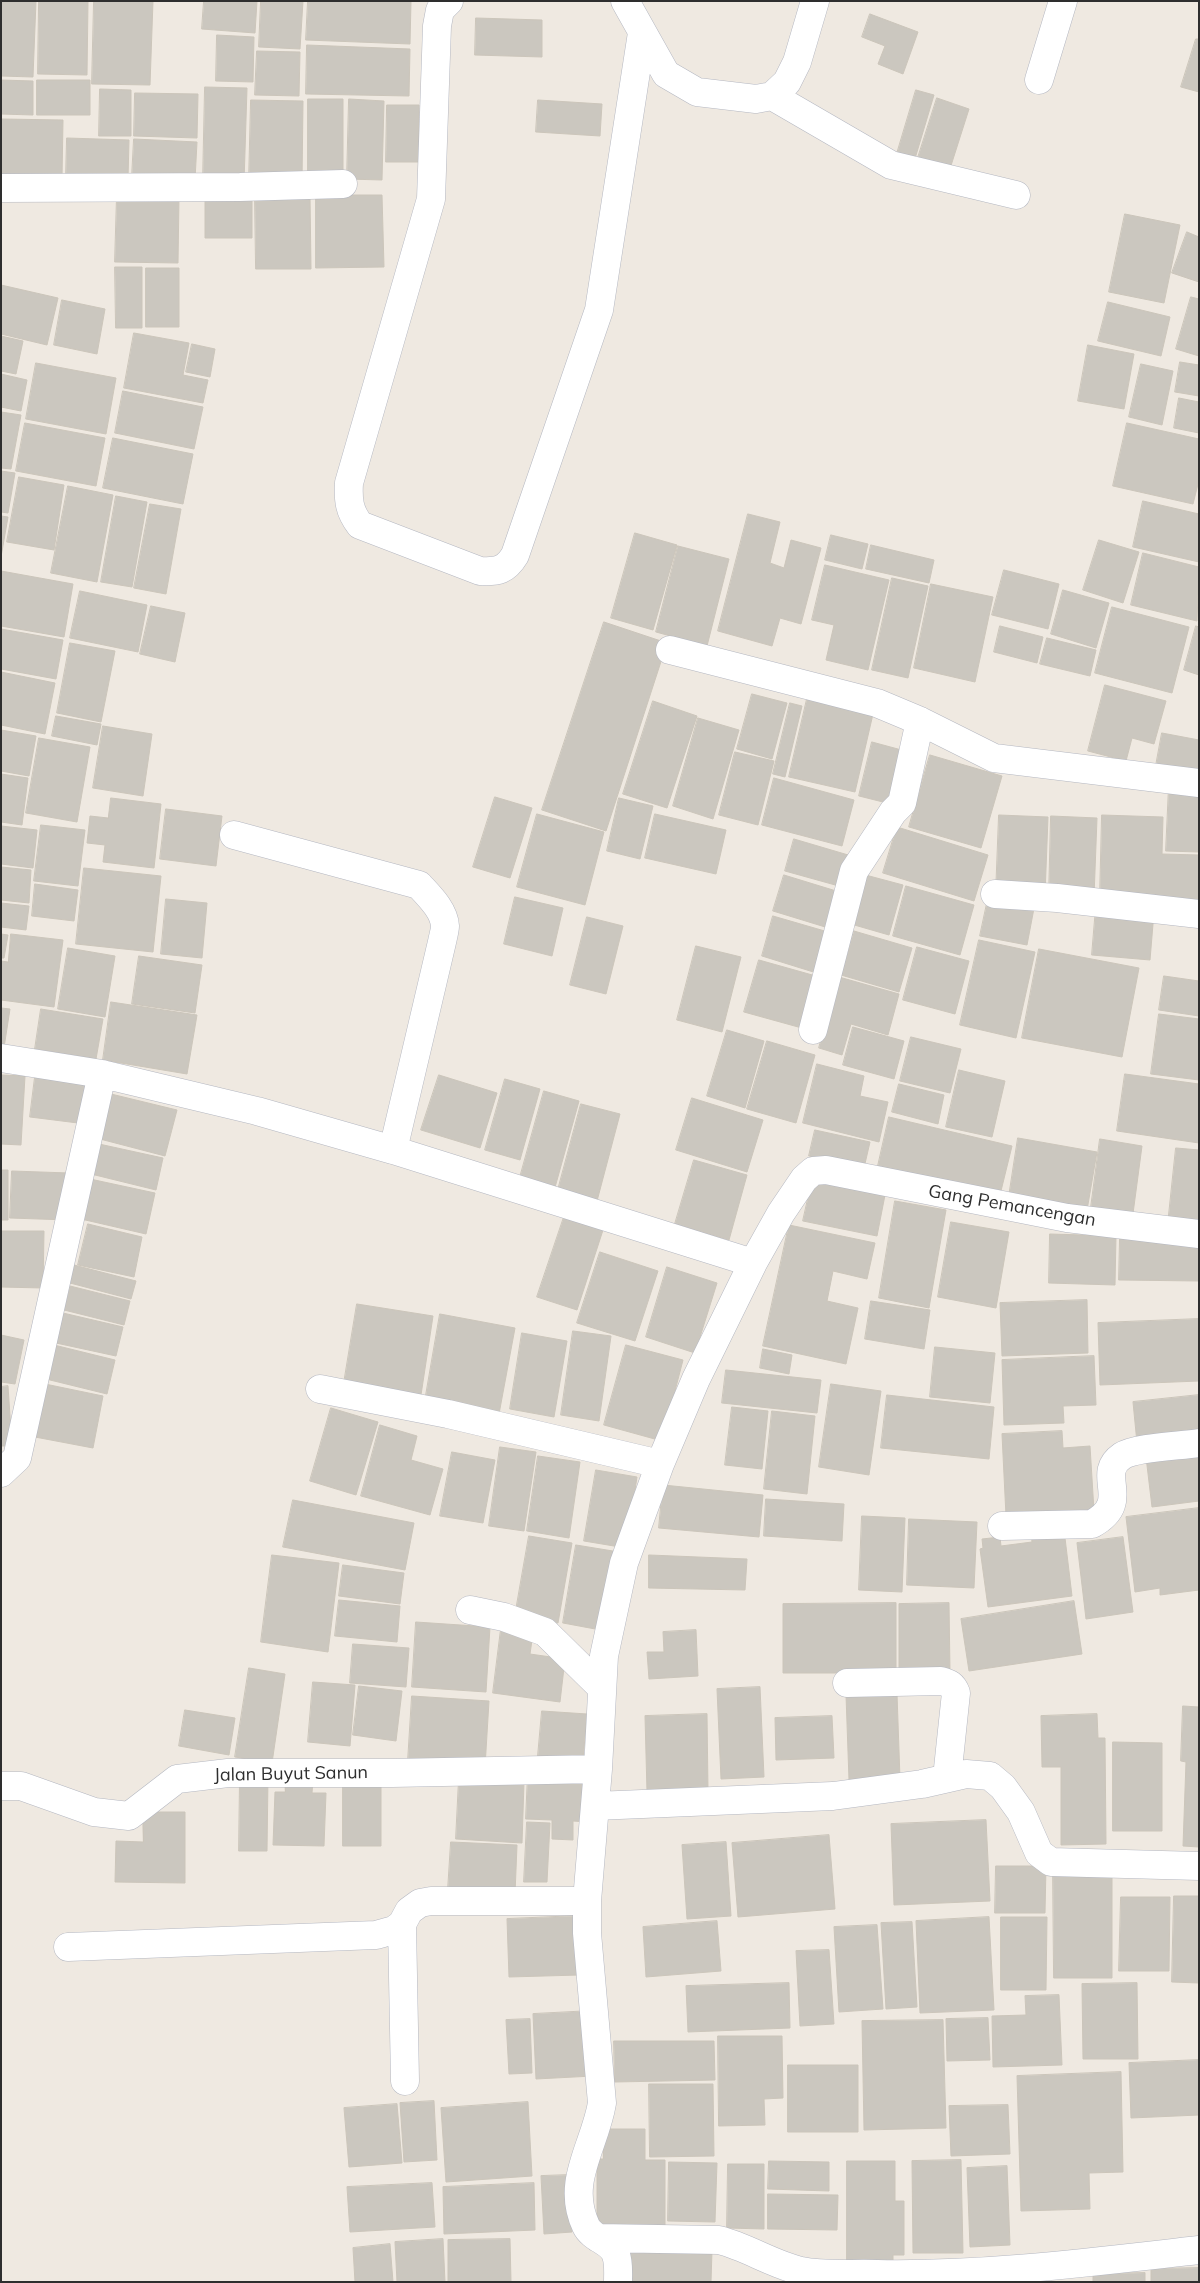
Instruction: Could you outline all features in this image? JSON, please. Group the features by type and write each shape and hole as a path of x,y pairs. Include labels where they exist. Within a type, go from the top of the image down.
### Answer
{"street":[{"path":"449,1 440,10 437,26 431,199 349,483 348,498 351,513 360,525 480,571 493,572 508,566 516,555 599,310 642,33"},
{"path":"625,1 666,74 697,92 756,99 772,96 787,82 796,62 815,1"},
{"path":"1039,80 1063,1"},
{"path":"772,96 891,165 1016,195"},
{"path":"1,188 240,187 343,184"},
{"path":"670,650 876,704 920,721 994,758 1199,783"},
{"path":"813,1030 854,871 893,812 902,803 920,721"},
{"path":"234,835 419,885 433,899 445,926 393,1150"},
{"path":"995,894 1057,898 1199,914"},
{"path":"1,1058 102,1074 257,1110 393,1150 754,1263 696,1379 660,1464 624,1563 604,1656 598,1769 587,1901 587,1933 602,2103 582,2164 578,2184 579,2199 585,2224 589,2232 616,2254 618,2282"},
{"path":"1,1473 16,1458 102,1074"},
{"name":"Gang Pemancengan","path":"754,1263 781,1213 804,1178 813,1171 826,1170 1067,1218 1199,1234"},
{"path":"320,1389 448,1414 660,1464"},
{"path":"1002,1526 1092,1524 1103,1518 1113,1502 1110,1473 1115,1462 1123,1455 1136,1451 1199,1444"},
{"path":"470,1610 504,1617 545,1632 602,1688"},
{"path":"847,1682 941,1680 948,1682 954,1687 956,1693 947,1778"},
{"name":"Jalan Buyut Sanun","path":"1,1786 21,1786 94,1812 130,1816 176,1780 228,1773 392,1773 598,1769"},
{"path":"595,1806 833,1796 922,1784 966,1774 990,1776 1003,1787 1021,1812 1039,1854 1051,1862 1199,1866"},
{"path":"68,1947 376,1935 394,1930 402,1924 409,1911 420,1903 431,1901 587,1901"},
{"path":"402,1924 405,2081"},
{"path":"598,2238 719,2240 737,2244 782,2265 815,2273 917,2275 1072,2273 1199,2250"}],"building":[{"path":"1,1 36,1 33,77 1,76"},
{"path":"39,1 88,1 87,75 38,74"},
{"path":"94,1 153,1 150,85 92,84"},
{"path":"204,1 257,1 255,33 202,29"},
{"path":"261,1 303,1 300,49 259,47"},
{"path":"308,1 411,1 410,44 306,40"},
{"path":"870,14 918,32 903,74 878,64 885,46 862,37"},
{"path":"476,18 542,20 542,57 475,55"},
{"path":"217,35 254,37 253,82 216,81"},
{"path":"1196,39 1199,39 1199,92 1181,87"},
{"path":"307,45 410,49 409,96 306,94"},
{"path":"257,51 300,52 299,96 255,95"},
{"path":"1,80 33,81 33,115 1,114"},
{"path":"37,80 90,80 90,115 37,115"},
{"path":"205,87 247,88 244,183 203,181"},
{"path":"100,89 131,90 131,136 99,136"},
{"path":"916,90 934,95 914,162 896,157"},
{"path":"135,93 198,94 197,138 134,136"},
{"path":"937,98 969,109 948,175 916,164"},
{"path":"308,99 343,99 343,179 308,179"},
{"path":"349,99 384,101 382,180 347,179"},
{"path":"251,100 303,101 302,182 249,181"},
{"path":"538,100 602,104 600,136 536,132"},
{"path":"387,105 419,105 419,162 386,162"},
{"path":"1,119 63,120 62,178 1,177"},
{"path":"67,138 129,140 128,179 66,177"},
{"path":"134,139 197,142 195,180 132,177"},
{"path":"117,195 179,197 178,263 115,262"},
{"path":"252,195 252,238 205,238 205,196"},
{"path":"316,195 382,195 384,267 316,268"},
{"path":"255,197 310,197 311,269 256,269"},
{"path":"1125,214 1180,225 1164,303 1109,292"},
{"path":"1187,232 1199,237 1199,282 1172,273"},
{"path":"115,267 142,267 142,328 116,328"},
{"path":"146,268 179,268 179,327 146,327"},
{"path":"1,285 58,298 47,345 1,334"},
{"path":"1191,297 1199,299 1199,356 1176,349"},
{"path":"62,300 105,309 97,354 54,345"},
{"path":"1108,302 1170,317 1161,356 1098,341"},
{"path":"134,333 189,343 183,375 208,380 203,403 124,388"},
{"path":"1,336 23,341 16,374 1,371"},
{"path":"192,344 215,349 210,377 186,372"},
{"path":"1088,345 1134,354 1124,409 1078,401"},
{"path":"1180,362 1199,365 1199,396 1175,392"},
{"path":"36,363 116,378 106,434 26,419"},
{"path":"1141,364 1173,371 1162,425 1129,417"},
{"path":"1,374 27,380 21,411 1,407"},
{"path":"123,391 203,407 194,449 115,433"},
{"path":"1179,398 1199,402 1199,433 1174,428"},
{"path":"1,412 21,415 11,469 1,468"},
{"path":"25,423 105,438 96,486 16,471"},
{"path":"1127,423 1199,439 1199,480 1193,504 1113,486"},
{"path":"113,438 193,454 183,504 103,488"},
{"path":"1,471 15,473 8,513 1,512"},
{"path":"19,477 64,485 54,550 7,542"},
{"path":"68,486 113,495 97,582 51,573"},
{"path":"116,496 147,502 132,587 101,582"},
{"path":"1143,501 1199,514 1199,562 1133,547"},
{"path":"150,504 181,509 166,594 134,588"},
{"path":"748,514 780,522 770,563 784,568 791,540 821,548 801,624 780,618 772,646 718,631"},
{"path":"1,516 8,517 1,557"},
{"path":"635,533 677,545 653,630 611,618"},
{"path":"831,535 868,544 862,569 825,560"},
{"path":"1099,540 1139,552 1123,603 1083,590"},
{"path":"871,545 934,560 929,583 866,569"},
{"path":"678,546 729,559 707,646 656,632"},
{"path":"1143,553 1199,567 1197,621 1131,605"},
{"path":"825,565 889,580 868,670 826,660 834,625 812,620"},
{"path":"1004,570 1059,584 1048,629 992,615"},
{"path":"1,571 73,584 64,637 1,626"},
{"path":"892,578 928,586 908,678 872,670"},
{"path":"931,584 993,597 975,682 914,668"},
{"path":"1063,590 1109,603 1096,648 1051,634"},
{"path":"80,591 147,605 138,652 70,638"},
{"path":"151,606 185,613 175,662 140,654"},
{"path":"1112,607 1189,627 1172,693 1095,673"},
{"path":"604,622 667,643 606,831 542,810"},
{"path":"1000,626 1043,637 1037,663 994,652"},
{"path":"1196,626 1199,627 1199,675 1184,670"},
{"path":"1,629 63,640 56,679 1,669"},
{"path":"1047,638 1096,650 1090,676 1040,664"},
{"path":"70,643 115,651 101,722 57,713"},
{"path":"1,672 55,683 45,734 1,725"},
{"path":"1105,685 1166,701 1154,744 1132,738 1126,761 1088,751"},
{"path":"752,694 787,703 772,759 737,749"},
{"path":"807,699 873,714 855,792 789,777"},
{"path":"653,701 697,716 667,808 623,794"},
{"path":"790,703 802,706 785,777 773,774"},
{"path":"56,716 101,724 97,745 52,736"},
{"path":"698,718 739,730 713,819 673,806"},
{"path":"103,726 152,734 143,796 93,788"},
{"path":"1,730 36,736 29,776 1,771"},
{"path":"1162,733 1199,740 1199,779 1155,771"},
{"path":"39,738 90,747 77,822 26,813"},
{"path":"872,742 909,752 895,805 859,796"},
{"path":"735,752 774,761 758,825 719,815"},
{"path":"930,755 1002,776 981,848 909,827"},
{"path":"1,774 28,778 22,825 1,822"},
{"path":"774,778 854,800 842,846 762,825"},
{"path":"1169,786 1199,787 1199,852 1166,851"},
{"path":"495,797 532,808 510,878 473,867"},
{"path":"111,798 161,804 154,868 103,862 105,845 87,843 90,816 108,818"},
{"path":"619,798 653,806 640,859 607,851"},
{"path":"166,809 222,816 216,866 160,859"},
{"path":"537,814 604,832 585,905 517,887"},
{"path":"655,814 726,830 716,874 645,858"},
{"path":"999,815 1048,817 1045,895 996,893"},
{"path":"1102,815 1163,817 1162,854 1199,855 1199,901 1100,897"},
{"path":"1051,816 1097,818 1094,897 1049,896"},
{"path":"41,825 85,830 78,886 34,881"},
{"path":"1,826 37,830 33,868 1,864"},
{"path":"897,827 988,855 974,901 883,873"},
{"path":"794,839 855,857 846,888 785,871"},
{"path":"1,867 31,870 29,903 1,900"},
{"path":"84,868 161,876 153,952 76,944"},
{"path":"858,873 903,885 889,935 844,922"},
{"path":"784,875 846,894 835,930 773,911"},
{"path":"35,884 78,890 74,921 32,916"},
{"path":"906,886 974,905 960,955 893,936"},
{"path":"989,894 1035,903 1027,945 980,936"},
{"path":"515,897 563,908 552,956 504,944"},
{"path":"166,899 207,903 202,958 161,954"},
{"path":"1,903 29,906 26,930 1,927"},
{"path":"1096,907 1154,912 1150,960 1092,955"},
{"path":"773,916 835,934 823,975 762,956"},
{"path":"587,917 623,926 606,994 570,985"},
{"path":"854,931 912,948 899,992 841,975"},
{"path":"1,934 8,935 4,958 1,958"},
{"path":"11,934 63,940 54,1007 1,1000 1,961 8,962"},
{"path":"979,940 1035,952 1016,1038 960,1025"},
{"path":"696,946 741,957 722,1032 677,1020"},
{"path":"917,947 969,961 955,1014 903,1000"},
{"path":"68,948 115,956 105,1017 58,1009"},
{"path":"1039,949 1139,968 1122,1057 1022,1038"},
{"path":"139,956 202,965 195,1013 132,1004"},
{"path":"759,960 823,978 809,1030 744,1012"},
{"path":"1164,976 1199,981 1199,1016 1159,1010"},
{"path":"839,977 899,994 888,1035 851,1024 842,1055 819,1048"},
{"path":"111,1002 197,1015 187,1074 103,1060"},
{"path":"1,1008 10,1009 3,1054 1,1054"},
{"path":"41,1009 103,1019 96,1059 35,1049"},
{"path":"1159,1014 1199,1019 1199,1080 1151,1074"},
{"path":"853,1027 904,1041 894,1079 843,1065"},
{"path":"727,1030 764,1041 745,1108 707,1096"},
{"path":"911,1037 961,1049 950,1093 900,1081"},
{"path":"767,1041 815,1055 796,1123 747,1109"},
{"path":"817,1064 864,1076 860,1096 888,1102 879,1142 803,1123"},
{"path":"959,1070 1005,1081 992,1137 946,1127"},
{"path":"1125,1074 1199,1084 1199,1143 1117,1131"},
{"path":"1,1075 25,1076 21,1145 1,1144"},
{"path":"439,1075 497,1093 480,1148 421,1130"},
{"path":"35,1077 92,1084 86,1124 30,1117"},
{"path":"505,1079 540,1089 520,1160 485,1150"},
{"path":"899,1084 944,1095 938,1124 892,1112"},
{"path":"544,1091 579,1101 554,1191 519,1181"},
{"path":"111,1094 177,1110 165,1156 100,1139"},
{"path":"692,1098 763,1120 747,1172 676,1150"},
{"path":"581,1104 620,1114 597,1201 558,1190"},
{"path":"889,1117 1012,1146 1000,1195 878,1166"},
{"path":"815,1130 870,1142 864,1168 809,1156"},
{"path":"1018,1138 1097,1152 1086,1216 1008,1203"},
{"path":"1100,1139 1142,1146 1132,1221 1090,1215"},
{"path":"99,1144 163,1158 156,1190 91,1174"},
{"path":"1176,1148 1199,1150 1199,1227 1168,1224"},
{"path":"694,1160 747,1175 729,1240 675,1224"},
{"path":"1,1170 8,1170 8,1220 1,1220"},
{"path":"12,1171 69,1173 68,1220 10,1218"},
{"path":"90,1179 155,1193 146,1234 81,1219"},
{"path":"812,1181 885,1195 877,1236 803,1221"},
{"path":"895,1201 946,1210 929,1308 879,1298"},
{"path":"565,1214 604,1227 577,1310 537,1297"},
{"path":"951,1222 1009,1232 996,1308 938,1297"},
{"path":"88,1224 142,1237 134,1277 78,1265"},
{"path":"789,1225 875,1243 867,1279 833,1271 827,1301 858,1308 846,1364 763,1346"},
{"path":"1,1231 44,1231 43,1288 1,1287"},
{"path":"1050,1234 1116,1236 1115,1285 1049,1283"},
{"path":"1120,1237 1199,1238 1199,1281 1119,1280"},
{"path":"600,1252 658,1271 635,1341 577,1323"},
{"path":"74,1265 136,1281 131,1299 70,1283"},
{"path":"667,1267 717,1283 695,1353 646,1337"},
{"path":"70,1286 130,1301 124,1325 64,1310"},
{"path":"1087,1300 1088,1353 1002,1356 1000,1303"},
{"path":"871,1301 930,1310 924,1349 865,1339"},
{"path":"357,1304 433,1316 421,1395 344,1383"},
{"path":"63,1313 123,1327 116,1356 56,1343"},
{"path":"440,1314 515,1328 499,1414 425,1401"},
{"path":"1199,1319 1199,1381 1100,1385 1098,1323"},
{"path":"573,1331 611,1336 599,1421 561,1415"},
{"path":"522,1333 567,1341 554,1417 510,1409"},
{"path":"1,1335 24,1340 15,1384 1,1382"},
{"path":"54,1345 115,1360 107,1394 46,1379"},
{"path":"626,1345 683,1360 662,1441 604,1425"},
{"path":"935,1347 995,1353 990,1403 930,1397"},
{"path":"763,1349 792,1355 789,1374 760,1368"},
{"path":"1094,1356 1096,1405 1063,1406 1064,1423 1004,1425 1002,1360"},
{"path":"726,1370 821,1380 817,1413 722,1403"},
{"path":"45,1384 103,1396 93,1448 35,1437"},
{"path":"831,1384 881,1391 869,1475 819,1467"},
{"path":"8,1386 12,1446 1,1446 1,1387"},
{"path":"887,1395 994,1407 989,1459 881,1448"},
{"path":"1199,1395 1199,1437 1137,1443 1133,1402"},
{"path":"732,1407 768,1411 762,1469 725,1465"},
{"path":"331,1408 378,1422 356,1495 310,1481"},
{"path":"772,1411 815,1416 807,1494 764,1489"},
{"path":"380,1425 417,1436 411,1460 443,1469 430,1515 361,1496"},
{"path":"1062,1431 1063,1448 1090,1446 1094,1511 1006,1516 1002,1434"},
{"path":"500,1447 536,1452 524,1531 489,1526"},
{"path":"1199,1451 1199,1501 1152,1507 1146,1457"},
{"path":"452,1452 495,1460 483,1523 440,1516"},
{"path":"538,1456 580,1462 569,1538 527,1531"},
{"path":"596,1470 637,1477 626,1548 584,1541"},
{"path":"663,1485 763,1495 759,1537 659,1528"},
{"path":"766,1499 844,1504 842,1541 764,1536"},
{"path":"293,1500 414,1523 405,1570 283,1547"},
{"path":"1199,1508 1199,1590 1160,1595 1160,1588 1135,1592 1126,1517"},
{"path":"862,1516 905,1518 902,1592 859,1590"},
{"path":"909,1519 977,1522 974,1588 907,1585"},
{"path":"1051,1528 1053,1539 1065,1538 1072,1596 988,1607 980,1549 983,1548 982,1539 1000,1537 1001,1546 1032,1542 1031,1532"},
{"path":"529,1536 572,1543 558,1623 515,1616"},
{"path":"1123,1537 1133,1612 1086,1619 1077,1543"},
{"path":"576,1545 619,1552 606,1631 563,1623"},
{"path":"272,1555 339,1563 328,1652 261,1642"},
{"path":"649,1555 747,1559 745,1590 649,1588"},
{"path":"343,1565 404,1573 400,1604 339,1596"},
{"path":"339,1600 400,1606 397,1642 335,1636"},
{"path":"1074,1601 1082,1654 969,1671 961,1619"},
{"path":"896,1603 896,1673 783,1673 783,1604"},
{"path":"949,1603 950,1673 899,1673 899,1604"},
{"path":"416,1622 490,1627 486,1692 412,1687"},
{"path":"501,1629 533,1633 530,1654 565,1659 560,1702 493,1693"},
{"path":"696,1630 698,1676 649,1679 647,1652 664,1652 663,1632"},
{"path":"353,1644 409,1648 406,1687 350,1683"},
{"path":"249,1668 285,1674 272,1763 235,1757"},
{"path":"313,1682 355,1685 350,1746 308,1742"},
{"path":"359,1686 402,1691 396,1741 353,1735"},
{"path":"760,1687 764,1777 721,1779 717,1689"},
{"path":"897,1694 900,1779 849,1780 846,1695"},
{"path":"412,1696 489,1701 485,1767 408,1761"},
{"path":"1183,1706 1199,1707 1199,1847 1183,1846 1186,1762 1181,1761"},
{"path":"185,1710 235,1718 229,1755 179,1746"},
{"path":"542,1711 587,1714 583,1759 538,1756"},
{"path":"707,1714 708,1791 647,1792 645,1716"},
{"path":"1097,1714 1098,1738 1105,1738 1106,1844 1061,1845 1061,1767 1042,1767 1041,1716"},
{"path":"832,1716 834,1758 776,1760 775,1718"},
{"path":"1113,1742 1162,1743 1162,1831 1113,1831"},
{"path":"528,1773 591,1776 588,1822 573,1821 573,1840 552,1839 552,1820 526,1819"},
{"path":"240,1776 268,1776 267,1851 239,1851"},
{"path":"285,1779 313,1780 312,1793 326,1793 324,1846 273,1845 275,1792 285,1792"},
{"path":"459,1779 524,1782 522,1843 456,1839"},
{"path":"343,1787 381,1787 381,1846 343,1846"},
{"path":"143,1812 185,1812 185,1883 115,1882 116,1841 143,1842"},
{"path":"986,1820 990,1901 894,1905 891,1824"},
{"path":"527,1822 550,1823 547,1882 524,1882"},
{"path":"829,1835 835,1909 738,1917 732,1843"},
{"path":"451,1842 517,1845 515,1894 448,1890"},
{"path":"726,1842 731,1916 687,1919 682,1845"},
{"path":"996,1866 1046,1866 1045,1913 995,1913"},
{"path":"1053,1869 1112,1869 1112,1978 1054,1978"},
{"path":"1174,1896 1199,1896 1199,1983 1172,1982"},
{"path":"1121,1897 1170,1897 1169,1971 1119,1971"},
{"path":"577,1916 579,1975 509,1977 507,1919"},
{"path":"989,1917 994,2010 920,2013 916,1921"},
{"path":"1001,1917 1047,1917 1046,1990 1001,1990"},
{"path":"717,1921 721,1971 646,1977 643,1927"},
{"path":"912,1922 917,2007 886,2009 881,1923"},
{"path":"877,1925 883,2009 839,2012 834,1927"},
{"path":"829,1950 834,2024 800,2026 796,1951"},
{"path":"789,1983 790,2028 688,2032 686,1986"},
{"path":"1137,1983 1138,2059 1083,2059 1082,1984"},
{"path":"1059,1995 1062,2065 993,2067 992,2016 1026,2015 1025,1996"},
{"path":"591,2011 593,2076 536,2079 533,2014"},
{"path":"988,2018 990,2060 947,2061 946,2019"},
{"path":"530,2019 532,2073 509,2074 506,2020"},
{"path":"943,2020 946,2128 864,2130 862,2021"},
{"path":"718,2036 782,2036 783,2098 764,2099 765,2125 719,2126"},
{"path":"614,2041 714,2041 715,2080 615,2082"},
{"path":"1199,2060 1199,2115 1131,2118 1129,2063"},
{"path":"788,2065 858,2065 858,2132 788,2132"},
{"path":"1121,2072 1123,2172 1089,2173 1090,2209 1021,2211 1017,2076"},
{"path":"649,2084 713,2084 714,2156 650,2157"},
{"path":"434,2101 437,2160 404,2162 400,2103"},
{"path":"528,2102 532,2176 446,2182 441,2108"},
{"path":"397,2104 402,2163 349,2167 344,2108"},
{"path":"1008,2105 1010,2154 951,2156 949,2106"},
{"path":"603,2129 645,2129 645,2160 665,2160 665,2228 597,2228 597,2159 603,2159"},
{"path":"961,2160 963,2253 913,2253 912,2161"},
{"path":"769,2161 829,2162 829,2191 768,2189"},
{"path":"847,2161 895,2161 895,2201 904,2201 904,2255 893,2255 893,2261 847,2261"},
{"path":"669,2162 717,2163 715,2222 668,2221"},
{"path":"728,2164 764,2164 764,2229 727,2228"},
{"path":"1007,2166 1010,2245 970,2247 967,2168"},
{"path":"569,2175 572,2232 544,2234 541,2176"},
{"path":"432,2183 435,2227 350,2232 347,2187"},
{"path":"534,2183 535,2230 444,2234 443,2187"},
{"path":"768,2194 838,2195 837,2230 768,2229"},
{"path":"443,2239 445,2282 397,2282 395,2242"},
{"path":"510,2239 511,2282 448,2282 448,2240"},
{"path":"390,2244 393,2282 355,2282 353,2248"},
{"path":"626,2249 712,2250 711,2282 625,2282"},
{"path":"1199,2268 1199,2282 1151,2282 1151,2269"},
{"path":"1145,2273 1145,2282 1093,2282 1093,2274"}]}
